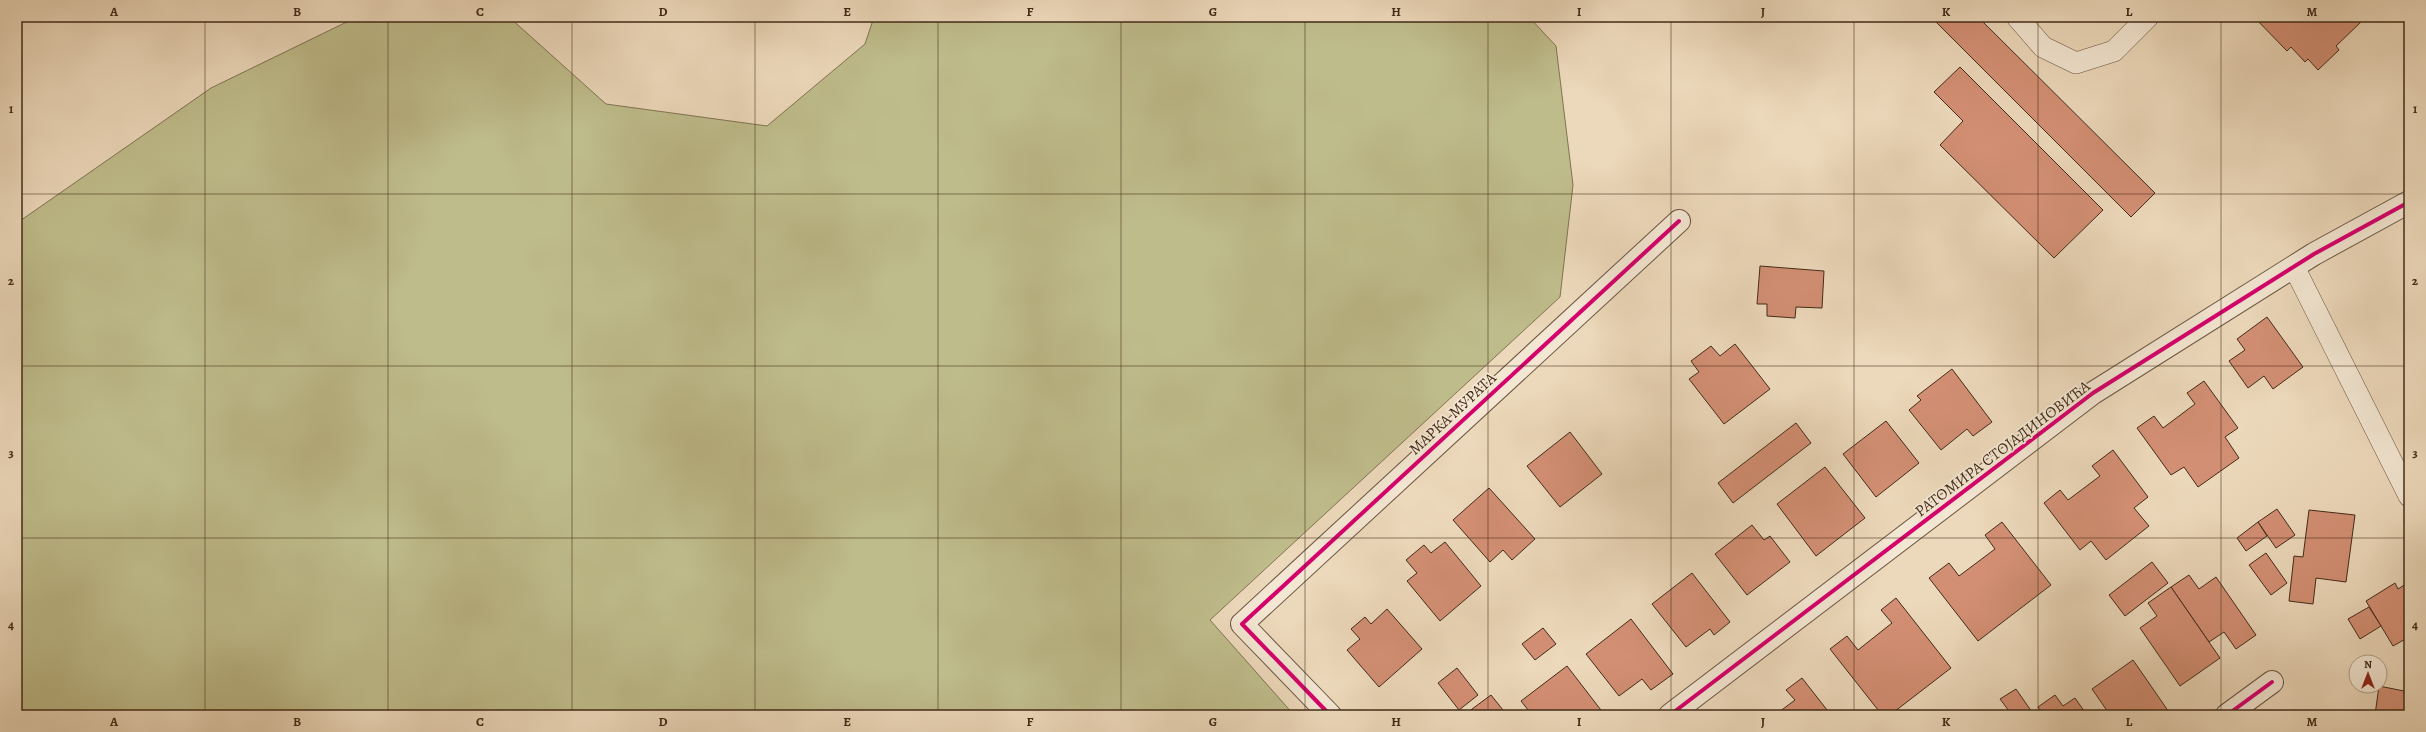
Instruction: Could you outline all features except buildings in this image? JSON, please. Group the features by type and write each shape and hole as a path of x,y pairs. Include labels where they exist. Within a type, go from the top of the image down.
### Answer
{"street":[{"name":"РАТОМИРА СТОЈАДИНОВИЋА","path":"1670,715 2093,393 2294,267 2409,202"},
{"name":"МАРКА МУРАТА","path":"1330,715 1242,624 1679,221"},
{"path":"2227,715 2272,682"}],"lane":[{"path":"2016,17 2043,47 2076,63 2114,51 2148,17"},
{"path":"2294,267 2409,496"}],"shaded area":[{"path":"357,17 509,17 606,104 767,126 865,44 874,17 1529,17 1556,46 1573,185 1560,297 1210,620 1294,715 17,715 17,223 211,88"}],"cycle path":[{"path":"1670,715 2093,393 2314,254 2409,202"},
{"path":"1330,715 1242,624 1679,221"},
{"path":"2227,715 2272,682"}]}
